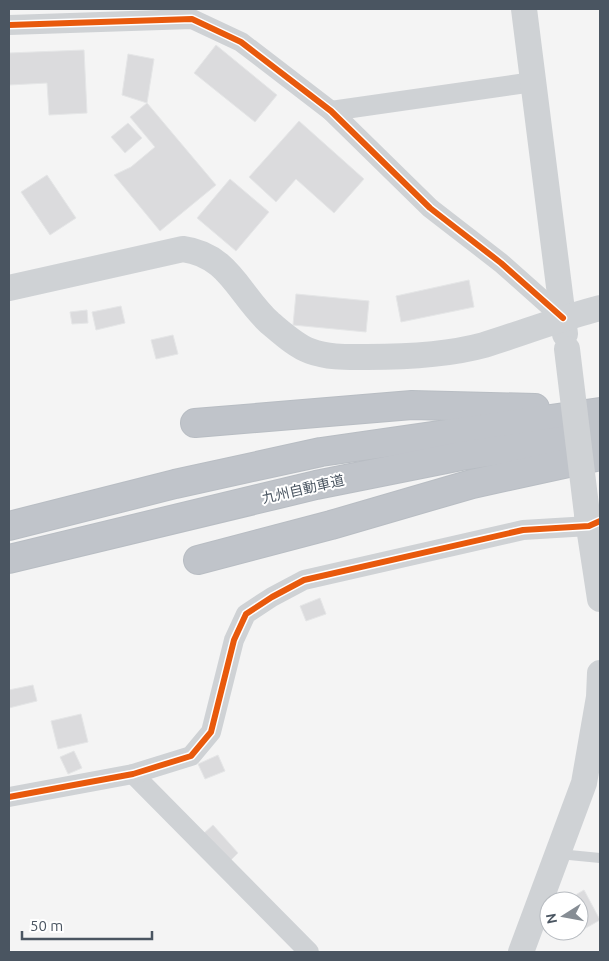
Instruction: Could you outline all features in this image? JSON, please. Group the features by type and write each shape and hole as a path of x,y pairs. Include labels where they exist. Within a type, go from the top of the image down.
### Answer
{"highway":[{"path":"195,423 412,405 600,411"},
{"path":"9,526 175,484 321,452 600,411"},
{"name":"九州自動車道","path":"9,559 316,485 461,456 600,435"},
{"path":"198,560 331,525 472,484 600,456"}],"street":[{"path":"524,9 567,349 592,520 600,599"},
{"path":"9,25 192,19 241,42 331,111 430,208 501,264 563,318"},
{"path":"331,111 533,82"},
{"path":"9,288 183,249 200,251 222,266 268,321 289,338 309,351 333,357 386,357 482,346 563,318 600,308"},
{"path":"9,797 133,774 191,756 211,732 234,640 246,614 272,597 304,580 392,558 524,530 592,520"},
{"path":"521,952 584,784 599,697 600,673"},
{"path":"133,774 309,952"}],"lane":[{"path":"558,854 600,858"}],"building":[{"path":"216,45 277,95 255,122 194,73"},
{"path":"84,50 87,113 49,115 47,83 9,85 9,53"},
{"path":"128,54 154,59 147,103 122,95"},
{"path":"147,103 216,185 160,231 114,175 131,167 155,147 130,117"},
{"path":"299,121 364,179 334,213 296,179 276,202 249,177"},
{"path":"128,123 142,138 125,153 111,137"},
{"path":"47,175 76,218 50,235 21,192"},
{"path":"230,179 269,212 236,251 197,218"},
{"path":"469,280 474,307 401,322 396,296"},
{"path":"296,294 369,301 366,332 293,325"},
{"path":"121,306 125,323 96,330 92,312"},
{"path":"87,310 88,323 72,324 70,312"},
{"path":"173,335 178,354 156,359 151,340"},
{"path":"320,598 326,614 306,621 300,606"},
{"path":"33,685 37,701 9,708 9,690"},
{"path":"81,714 88,742 58,749 51,721"},
{"path":"74,751 82,768 68,774 60,757"},
{"path":"218,755 225,771 205,779 198,764"},
{"path":"213,825 238,853 228,863 203,834"},
{"path":"589,899 600,920 589,926"}],"cycle path":[{"path":"9,25 192,19 241,42 331,111 430,208 501,263 563,318"},
{"path":"9,797 133,774 191,756 211,732 234,640 246,614 272,597 304,580 523,530 589,526 600,521"}]}
